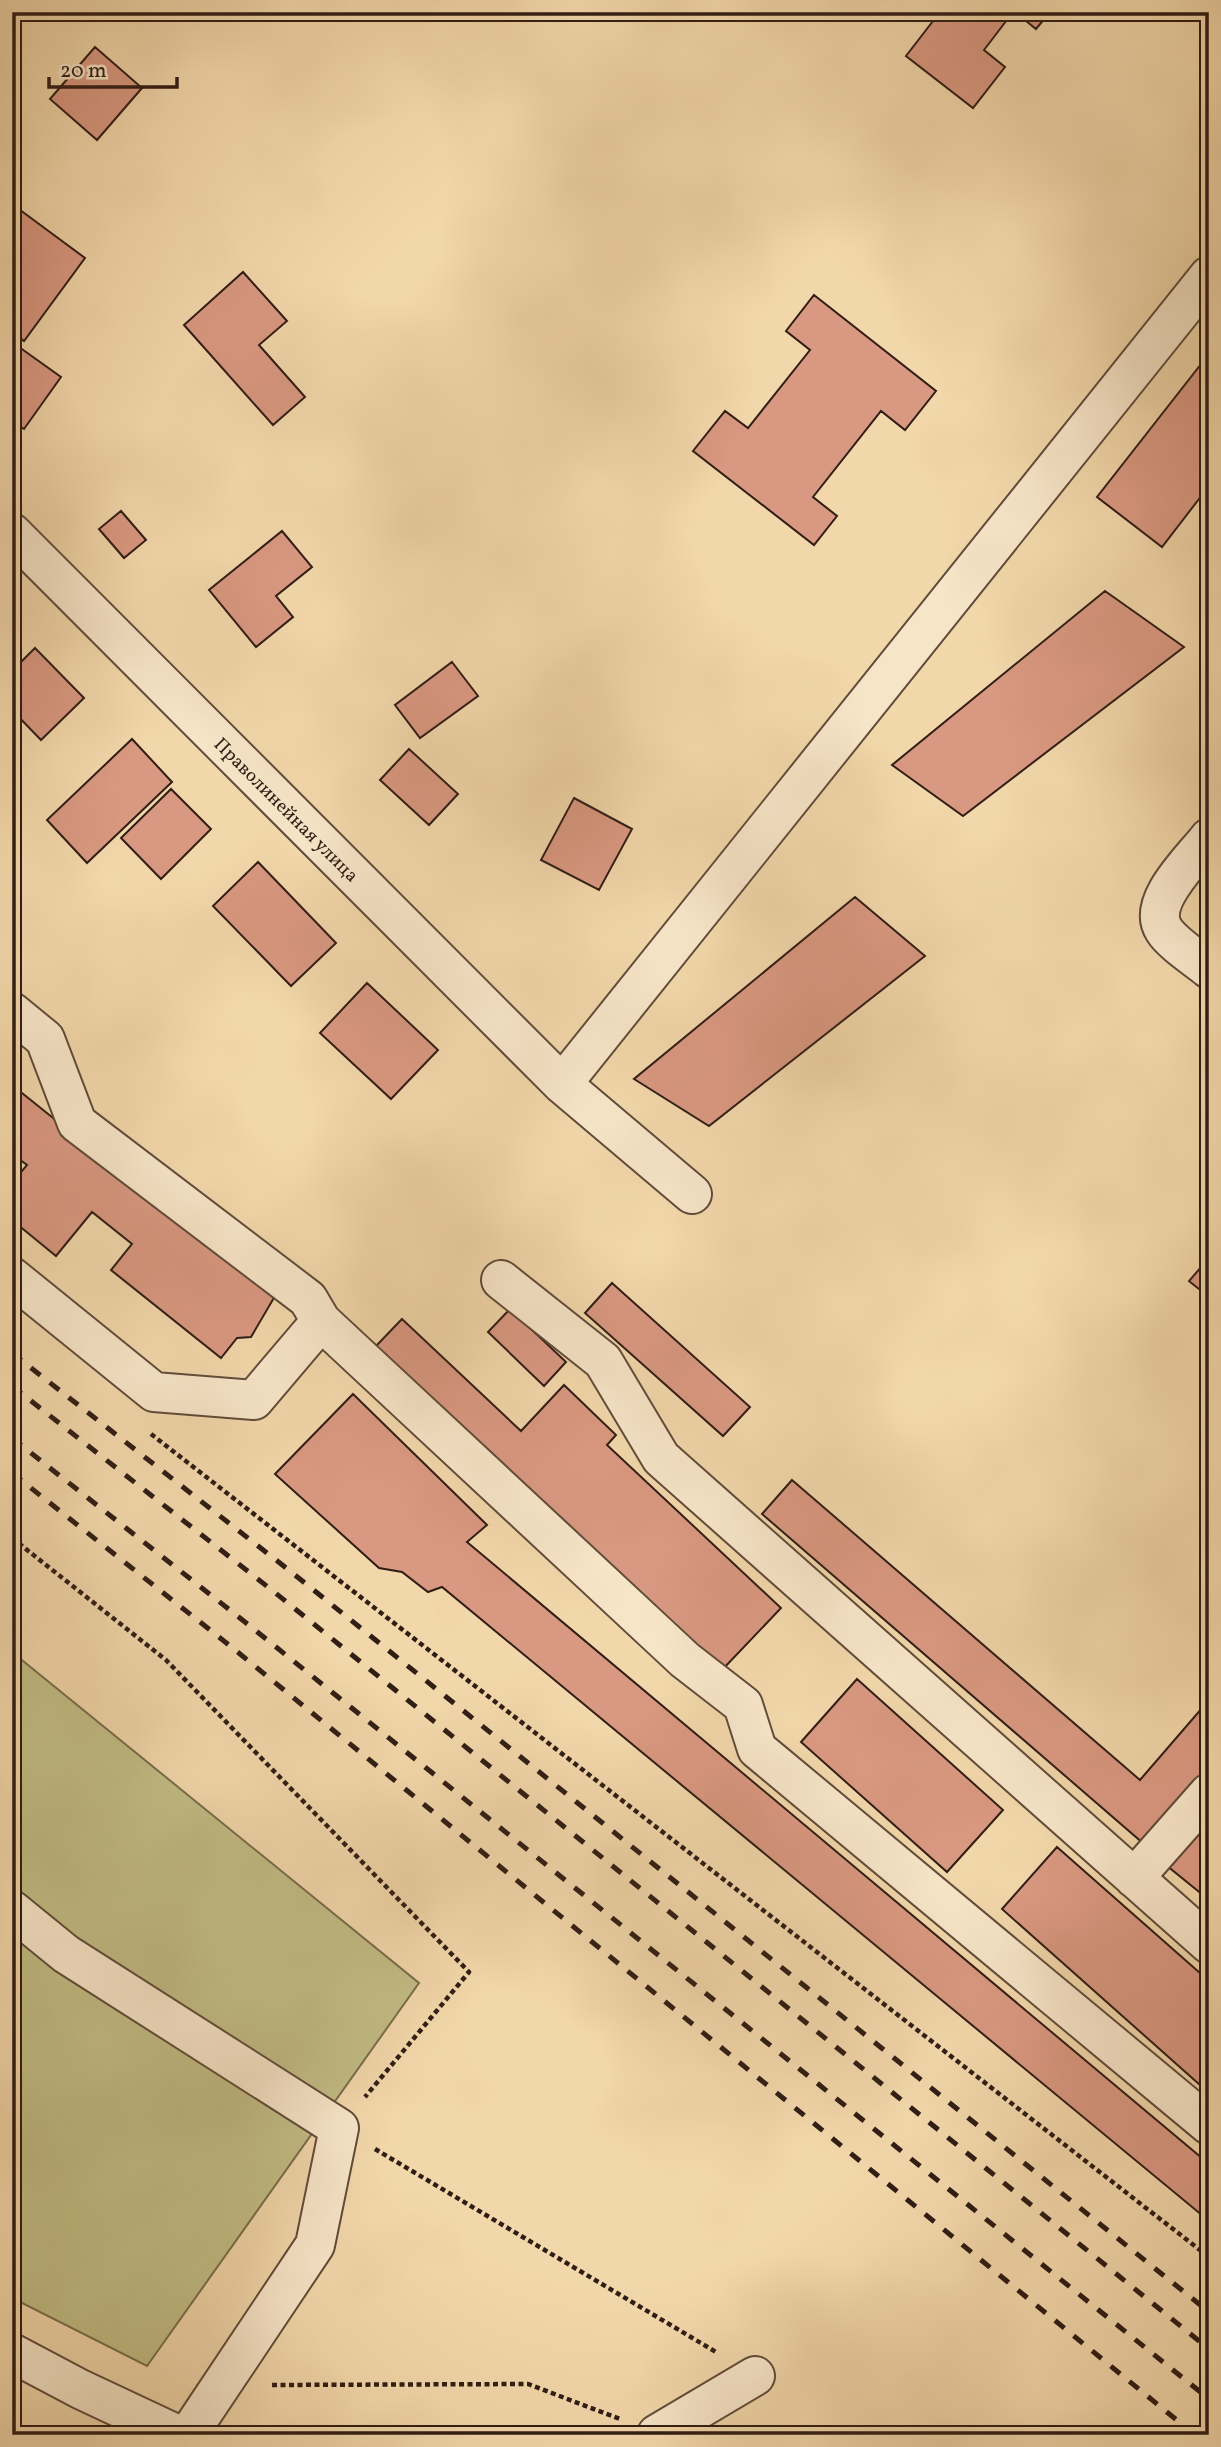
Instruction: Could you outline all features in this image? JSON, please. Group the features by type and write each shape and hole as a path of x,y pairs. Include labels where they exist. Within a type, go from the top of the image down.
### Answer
{"street":[{"path":"562,1084 1209,276"},
{"name":"Праволинейная улица","path":"12,533 562,1084 692,1194"},
{"path":"1209,838 1169,888 1161,903 1160,920 1165,932 1209,969"},
{"path":"12,1012 45,1039 78,1123 308,1299 321,1321 685,1660 743,1705 757,1749 1209,2125"},
{"path":"12,1277 154,1392 254,1400 321,1321"},
{"path":"501,1280 603,1361 661,1458 1209,1944"},
{"path":"1135,1878 1209,1793"},
{"path":"12,1910 66,1954 339,2128 316,2245 188,2435"},
{"path":"12,2353 80,2389 178,2435"},
{"path":"657,2434 755,2376"}],"path":[{"path":"145,1430 1209,2257"},
{"path":"12,1538 166,1660 469,1972 339,2128 755,2376"},
{"path":"224,2385 528,2384 657,2434"}],"shaded area":[{"path":"12,1652 419,1983 147,2366 12,2298"}],"building":[{"path":"940,12 1013,12 984,50 1005,67 973,108 906,56"},
{"path":"1015,12 1050,12 1036,29"},
{"path":"95,47 142,88 97,140 50,99"},
{"path":"12,204 85,258 24,341 12,332 12,291 20,281 12,275"},
{"path":"243,272 287,321 259,345 305,397 273,425 184,325"},
{"path":"814,295 936,391 905,430 881,411 813,497 837,516 814,545 693,451 725,411 748,428 810,350 786,331"},
{"path":"12,342 61,377 24,429 12,421"},
{"path":"1209,354 1209,486 1162,547 1097,497"},
{"path":"121,511 146,540 124,558 99,529"},
{"path":"282,531 312,567 276,596 293,617 256,647 209,590"},
{"path":"1105,591 1184,647 963,816 892,765"},
{"path":"35,648 84,698 41,740 12,710 12,671"},
{"path":"452,662 478,696 420,738 395,705"},
{"path":"132,739 172,782 87,863 47,820"},
{"path":"409,749 458,794 429,825 380,780"},
{"path":"171,789 211,829 161,879 121,838"},
{"path":"574,798 632,829 599,890 541,860"},
{"path":"258,862 336,943 291,986 213,906"},
{"path":"855,897 925,956 709,1126 634,1079"},
{"path":"367,983 438,1050 391,1099 320,1033"},
{"path":"12,1085 275,1296 251,1337 237,1338 221,1358 111,1270 132,1244 92,1212 56,1256 12,1220 12,1183 27,1165 12,1154"},
{"path":"1209,1258 1209,1297 1189,1281"},
{"path":"612,1283 750,1407 723,1436 585,1313"},
{"path":"510,1309 566,1362 544,1386 488,1332"},
{"path":"402,1319 521,1431 564,1385 616,1435 607,1445 781,1608 721,1671 376,1346"},
{"path":"353,1394 487,1525 467,1542 1209,2164 1209,2221 442,1587 428,1592 402,1572 379,1568 275,1474"},
{"path":"792,1480 1140,1780 1209,1700 1209,1768 1144,1844 762,1514"},
{"path":"857,1679 1003,1810 947,1872 801,1742"},
{"path":"1209,1813 1209,1900 1166,1865"},
{"path":"1057,1847 1209,1981 1209,2093 1002,1909"}],"railway":[{"path":"12,1353 290,1571 1209,2312"},
{"path":"12,1386 273,1591 1209,2349"},
{"path":"12,1438 245,1622 1209,2399"},
{"path":"12,1473 229,1645 1195,2435"}]}
